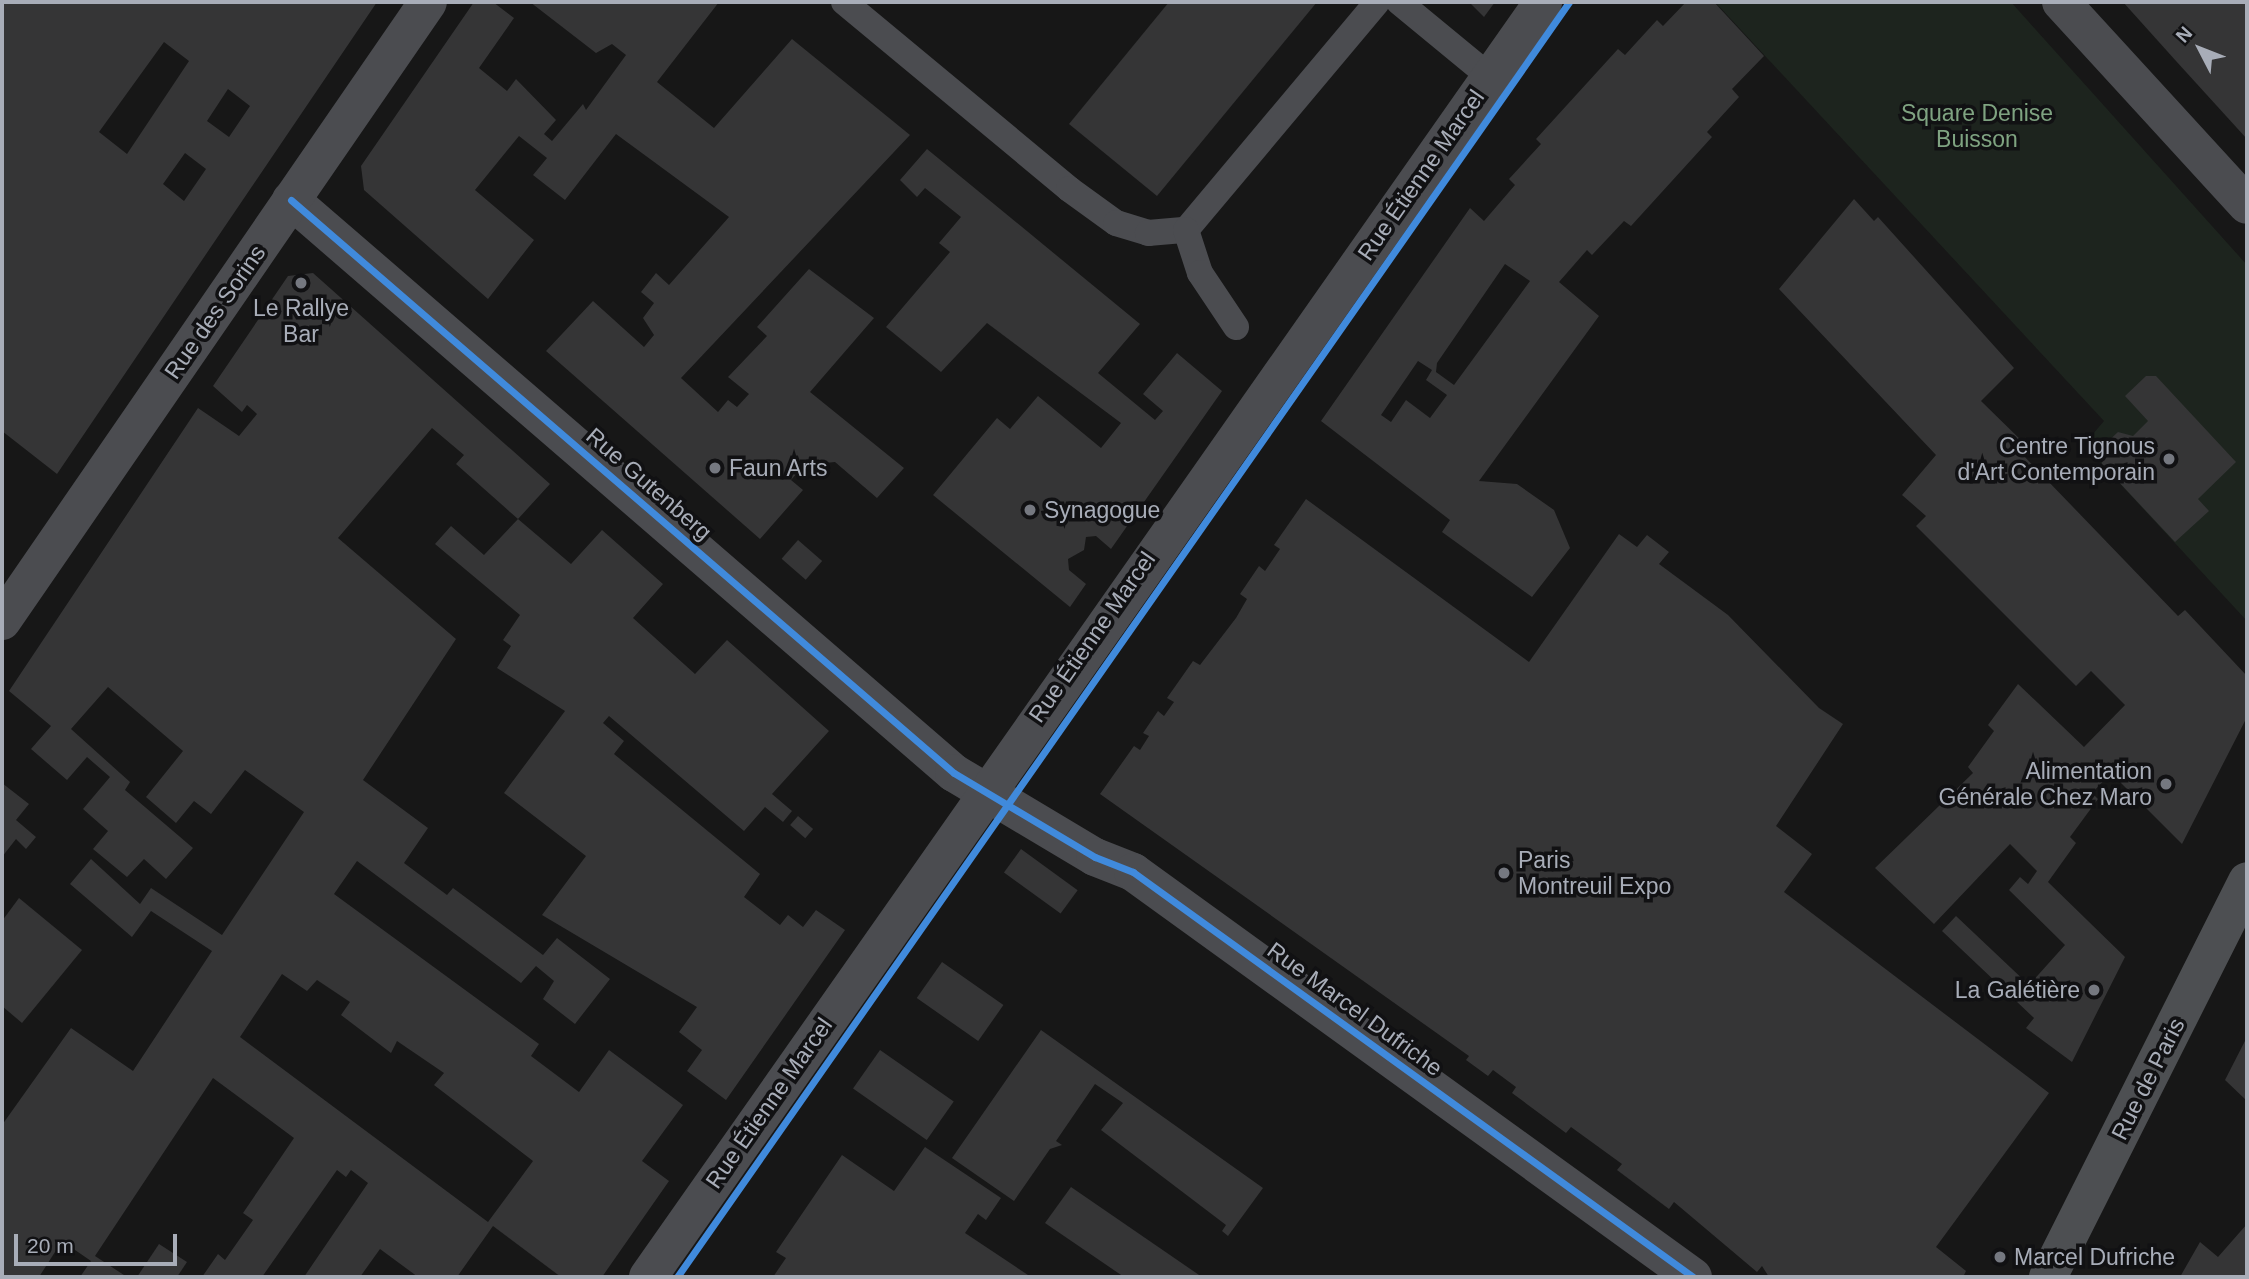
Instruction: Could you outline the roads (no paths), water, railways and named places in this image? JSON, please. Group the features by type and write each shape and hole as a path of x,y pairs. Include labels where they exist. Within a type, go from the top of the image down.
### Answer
{"main road":[{"name":"Rue de Paris","path":"2048,1277 2247,881"}],"street":[{"name":"Rue des Sorins","path":"2,621 428,2"},
{"name":"Rue Étienne Marcel","path":"648,1277 985,790 1543,2"},
{"path":"2061,2 2247,205"},
{"name":"Rue Gutenberg","path":"291,200 954,773 985,790"},
{"name":"Rue Marcel Dufriche","path":"985,790 1095,857 1133,872 1693,1277"}],"lane":[{"path":"845,2 1116,223 1148,233 1186,229 1377,2"},
{"path":"1399,2 1490,77"},
{"path":"1186,229 1200,273 1236,327"}],"place":[{"name":"Le Rallye Bar","path":"301,283"},
{"name":"Centre Tignous d'Art Contemporain","path":"2169,459"},
{"name":"Faun Arts","path":"715,468"},
{"name":"Synagogue","path":"1030,510"},
{"name":"Alimentation Générale Chez Maro","path":"2166,784"},
{"name":"Paris Montreuil Expo","path":"1504,873"},
{"name":"La Galétière","path":"2094,990"},
{"name":"Marcel Dufriche","path":"2000,1257"}],"park label":[{"name":"Square Denise Buisson","path":"1977,126"}]}
